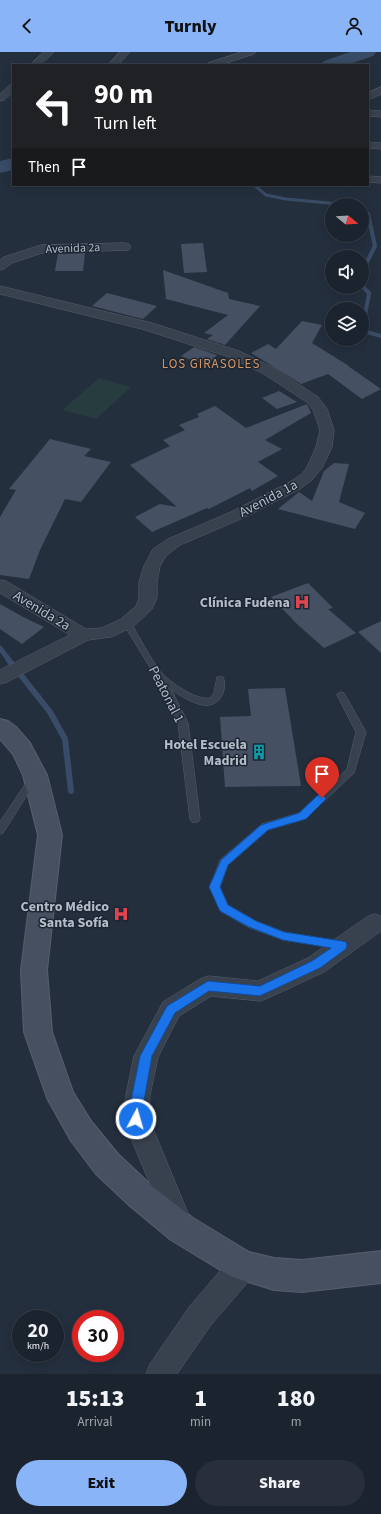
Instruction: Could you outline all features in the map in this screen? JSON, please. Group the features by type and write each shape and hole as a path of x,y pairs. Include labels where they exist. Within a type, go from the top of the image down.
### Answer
{"street":[{"path":"37,64 49,52"},
{"path":"113,64 125,52"},
{"path":"213,64 229,56 252,52"},
{"path":"12,88 1,97 12,103"},
{"path":"369,96 381,90"},
{"path":"369,113 381,114"},
{"path":"369,145 381,146"},
{"path":"369,179 381,180"},
{"name":"Avenida 2a","path":"0,266 8,260 40,249 125,247"},
{"name":"Avenida 1a","path":"0,290 147,326 234,354 269,371 313,400 320,408 327,430 324,447 314,468 307,477 272,498 165,547 159,553 152,566 148,582 148,598 143,610 127,623 105,633 84,635 2,677"},
{"name":"Avenida 2a","path":"0,585 26,602 84,635"},
{"path":"0,727 8,733 22,749 35,775 50,835 34,970 38,1032 61,1098 81,1131 107,1164 141,1196 182,1229 243,1266 274,1274 302,1276 381,1266"},
{"path":"182,1229 136,1119 138,1095 146,1056 171,1009 208,986 260,991 316,965 342,945 375,923"},
{"path":"160,1374 200,1316 243,1266"}],"lane":[{"name":"Peatonal 1","path":"127,623 158,674 184,723 195,819"},
{"path":"158,674 194,700 204,703 212,701 218,696 220,680"},
{"path":"341,695 361,732 351,771 302,816 265,827 224,863 215,887 224,908 252,924 283,936 342,945"},
{"path":"0,830 35,775"}],"green space":[{"path":"99,378 131,387 96,419 62,410"}],"building":[{"path":"203,243 207,272 184,273 181,244"},
{"path":"85,253 83,271 55,271 58,254"},
{"path":"163,270 228,293 229,299 260,306 225,345 207,339 213,335 204,333 228,315 166,299"},
{"path":"107,293 157,306 143,319 92,306"},
{"path":"302,321 322,325 312,343 349,366 381,389 362,399 328,374 301,384 251,353 268,344 276,349"},
{"path":"194,347 217,355 207,366 181,356"},
{"path":"279,391 297,402 277,409 262,398"},
{"path":"307,404 311,413 265,440 282,449 258,462 278,476 252,491 250,488 209,509 207,508 152,532 135,517 160,504 177,507 130,465 170,446 163,440 185,430 179,425 199,417 197,414 215,406 246,428"},
{"path":"50,439 91,449 84,456 111,462 81,502 65,499 40,550 29,579 0,575 0,517 16,490 9,489"},
{"path":"334,463 349,464 339,502 365,513 355,529 278,509 299,492 312,501 324,471"},
{"path":"308,583 333,608 328,609 356,633 324,648 297,624 271,597"},
{"path":"0,604 44,627 22,644 0,629"},
{"path":"381,621 381,653 358,632"},
{"name":"Hotel Escuela Madrid","path":"285,688 301,786 225,787 220,717 251,716 248,689"}],"waterway":[{"path":"333,64 367,52"},
{"path":"0,167 12,164"},
{"path":"255,186 266,195 286,199 325,203"},
{"path":"369,219 375,246 369,258"},
{"path":"369,294 363,327 367,332 381,336"},
{"path":"0,648 9,660"},
{"path":"8,659 50,712 65,739 71,791"}],"place":[{"name":"Clínica Fudena","path":"302,602"},
{"name":"Hotel Escuela Madrid","path":"259,752"},
{"name":"Centro Médico Santa Sofía","path":"121,914"}],"district":[{"name":"LOS GIRASOLES","path":"211,363"}],"route":[{"path":"136,1119 138,1095 146,1056 171,1009 208,986 260,991 316,965 342,945 283,936 252,924 224,908 215,887 224,863 265,827 302,816 322,798"}]}
